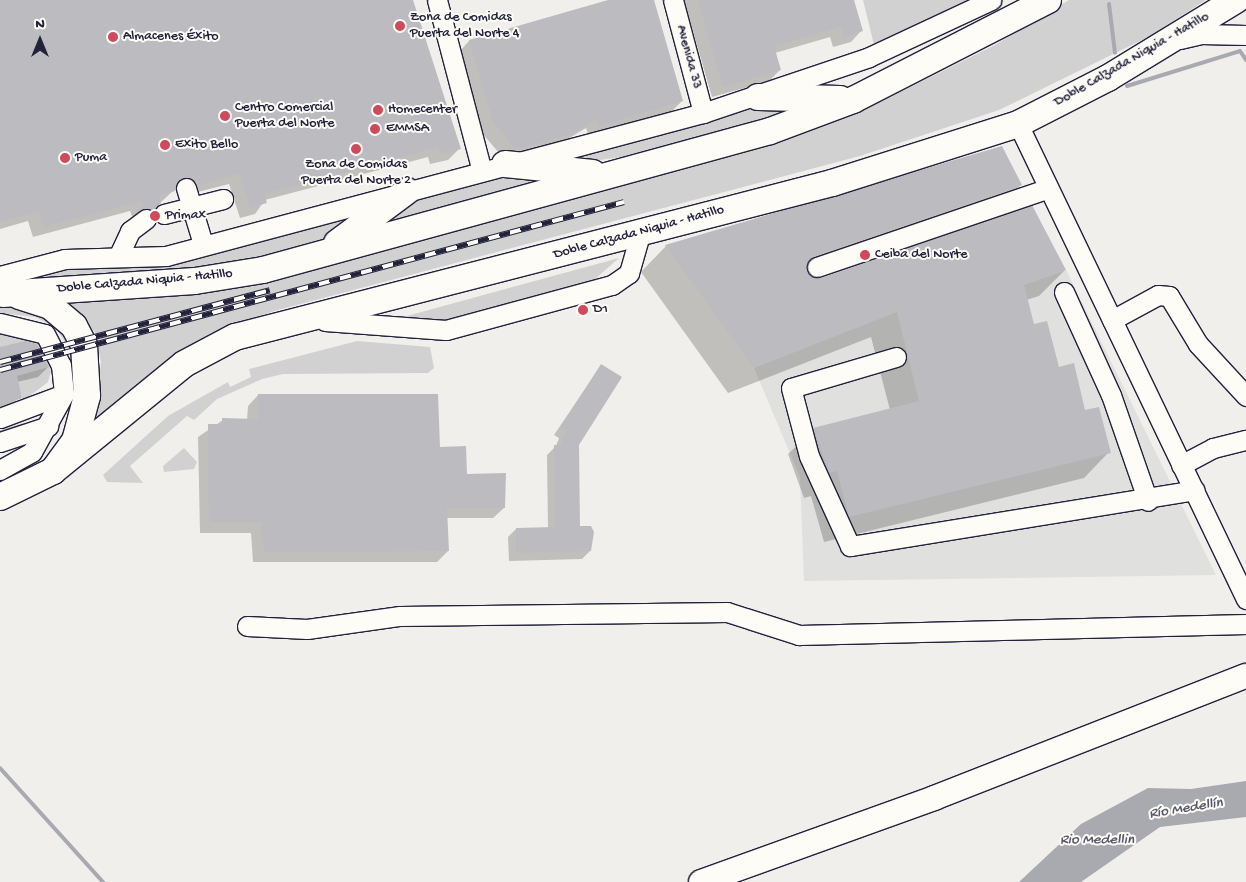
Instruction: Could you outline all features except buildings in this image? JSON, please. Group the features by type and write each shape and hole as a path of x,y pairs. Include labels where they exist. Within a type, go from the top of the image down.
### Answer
{"highway":[{"name":"Doble Calzada Niquia - Hatillo","path":"1,288 195,281 325,252 770,131 853,100 1048,0"},
{"name":"Doble Calzada Niquia - Hatillo","path":"0,508 11,492 53,471 197,356 234,337 832,183 1018,124 1108,78 1157,45 1236,0"},
{"path":"758,98 853,100"},
{"path":"493,168 608,174"},
{"path":"325,252 407,191"},
{"path":"1,288 50,306 74,326 84,344 88,368 83,422 53,471"}],"main road":[{"path":"700,882 934,798 1246,676"},
{"path":"720,882 742,867"}],"street":[{"path":"437,0 493,168"},
{"name":"Avenida 33","path":"673,0 703,113"},
{"path":"1,288 65,259 160,257 203,244 758,98 885,51 991,0"},
{"path":"1157,45 1201,34 1246,35"},
{"path":"1018,124 1046,189 1112,320 1246,599"},
{"path":"186,188 203,244"},
{"path":"817,267 1046,189"},
{"path":"118,257 130,231 155,216 223,199"},
{"path":"296,321 446,330 612,285 629,273 641,231"},
{"path":"1064,292 1111,395 1148,501"},
{"path":"1112,320 1158,295 1169,296 1198,344 1246,396"},
{"path":"0,323 34,328 45,334 61,365 64,394 32,452 0,470"},
{"path":"896,357 792,388 809,456 850,546 1148,501 1194,490"},
{"path":"0,418 64,394"},
{"path":"0,442 48,426"},
{"path":"1181,465 1213,448 1246,440"},
{"path":"247,626 306,629 400,616 727,612 799,635 1246,624"}],"shaded area":[{"path":"863,0 976,0 874,45"},
{"path":"1069,0 1206,0 1150,36 999,110 860,156 274,311 226,328 180,354 137,384 95,425 101,362 95,332 63,298 158,294 770,142 878,103 995,45"},
{"path":"816,105 656,152 586,162 552,160 749,108"},
{"path":"510,170 558,177 383,225 409,198"},
{"path":"372,211 344,233 288,252 206,269 0,282 52,266 164,265"},
{"path":"619,258 594,280 430,324 396,319"},
{"path":"1066,270 1216,575 804,581 800,477 754,368 891,314 896,307 1033,282"},
{"path":"0,304 34,310 58,324 73,350 79,373 73,424 55,461 44,471 0,485 0,479 37,468 55,450 72,407 75,371 68,347 55,327 35,317 0,313"},
{"path":"0,332 36,334 47,353 51,371 48,382 23,401 21,393 0,398"},
{"path":"357,341 430,347 434,368 428,373 283,374 262,379 217,399 194,420 187,416 130,466 143,483 107,482 103,475 168,416 228,382 230,387 251,377 249,369"},
{"path":"184,448 197,462 194,469 164,472 163,466"}],"water":[{"name":"Rio Medellin","path":"1246,781 1246,817 1160,827 1081,882 1019,882 1081,824 1148,788 1191,789"}],"waterway":[{"path":"1109,4 1115,53"},
{"path":"1127,86 1240,51 1246,60"},
{"path":"0,768 103,882"}],"railway":[{"path":"0,370 624,202"},
{"path":"0,362 270,290"}],"place":[{"name":"Zona de Comidas Puerta del Norte 4","path":"400,26"},
{"name":"Almacenes Éxito","path":"113,37"},
{"name":"Homecenter","path":"378,110"},
{"name":"Centro Comercial Puerta del Norte","path":"225,116"},
{"name":"EMMSA","path":"375,129"},
{"name":"Exito Bello","path":"165,145"},
{"name":"Zona de Comidas Puerta del Norte 2","path":"356,149"},
{"name":"Puma","path":"65,158"},
{"name":"Primax","path":"155,216"},
{"name":"Ceiba del Norte","path":"865,255"},
{"name":"D1","path":"583,310"}],"water label":[{"name":"Río Medellín","path":"1186,809"}]}
